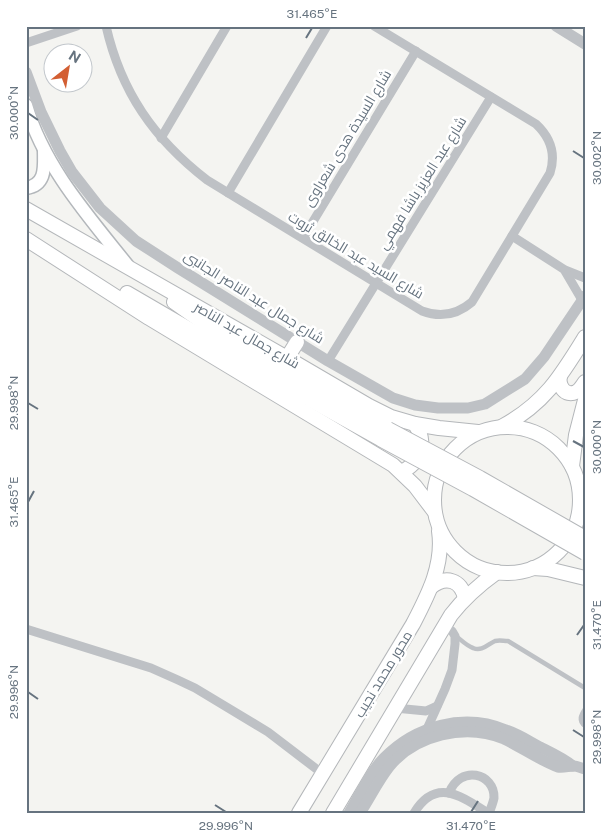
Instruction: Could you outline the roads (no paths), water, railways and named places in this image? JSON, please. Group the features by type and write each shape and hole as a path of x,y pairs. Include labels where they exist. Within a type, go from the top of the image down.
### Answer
{"main road":[{"path":"26,105 30,120 44,149 75,201 130,268 169,299 211,328 481,493 585,553"},
{"path":"26,188 36,185 42,178 44,149"},
{"name":"شارع جمال عبد الناصر","path":"26,209 391,417 415,424 478,432"},
{"path":"26,239 149,318 376,455 401,472 416,486 434,510"},
{"path":"49,253 118,288 323,408 480,478 585,538"},
{"path":"503,426 534,405 551,388 585,337"},
{"path":"287,358 297,342"},
{"path":"560,376 561,387 566,392 577,392 585,382"},
{"path":"572,466 576,435 584,405"},
{"path":"401,472 414,463 420,454 422,444 420,433 415,424"},
{"path":"503,426 524,429 543,436 555,444 572,466 577,479 582,510 569,540 562,549 543,564 515,573 497,572 476,566 457,553 442,536 434,510 433,498 437,475 442,464 457,445 478,432 503,426"},
{"name":"محور محمد نجيب","path":"299,813 413,624 431,587 439,555 438,525"},
{"path":"533,568 548,569 585,578"},
{"name":"محور محمد نجيب","path":"333,813 451,615 465,598 497,572"},
{"path":"431,587 436,582 449,580 460,586 465,598"}],"street":[{"path":"26,44 77,26"},
{"name":"شارع السيد عبد الخالق ثروت","path":"106,26 117,65 140,110 161,138 191,167 207,180 422,311 440,315 458,312 472,302 550,173 553,155 552,146 543,130 536,124 374,26"},
{"path":"161,138 227,26"},
{"path":"228,193 327,26"},
{"path":"556,26 585,44"},
{"name":"شارع السيدة هدى شعراوى","path":"303,238 416,51"},
{"name":"شارع جمال عبد الناصر الجانبى","path":"26,72 41,112 72,172 100,208 136,241 328,361 393,398 415,405 438,408 468,408 486,404 525,379 544,357 583,298"},
{"name":"شارع عبد العزيز باشا فهمي","path":"328,361 491,97"},
{"path":"512,236 565,270 585,278"},
{"path":"565,270 583,298"},
{"path":"427,729 452,670 455,636 452,631 444,626"},
{"path":"26,629 150,668 195,688 268,732 323,774"},
{"path":"395,708 426,711 438,706"},
{"path":"349,813 382,759 398,744 418,732 439,725 461,722 484,723 506,729 579,767"},
{"path":"360,813 390,766 405,752 422,742 442,735 462,732 482,733 502,739 560,767 579,767"},
{"path":"414,813 425,799 434,794 450,792 489,813 494,798 490,784 478,775 470,774 456,780 450,792"}],"lane":[{"path":"455,636 473,648 478,649 501,640 508,641 585,688"},
{"path":"585,709 580,719 585,726"}]}
